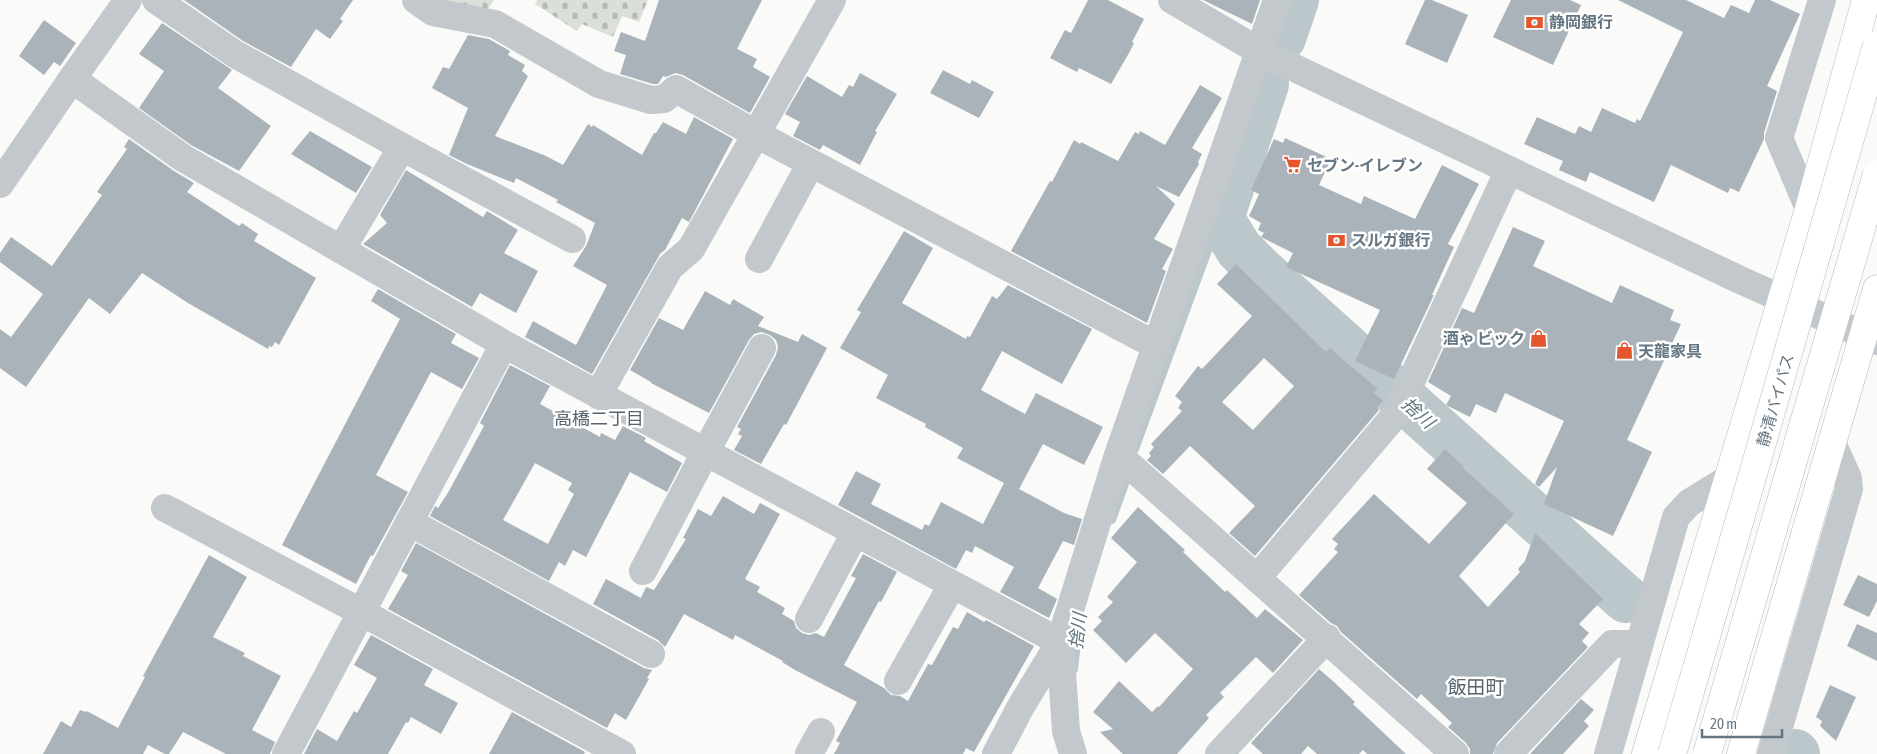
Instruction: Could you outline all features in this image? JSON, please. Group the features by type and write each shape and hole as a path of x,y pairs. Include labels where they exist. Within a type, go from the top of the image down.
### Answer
{"highway":[{"path":"1646,754 1809,209 1866,0"},
{"name":"静清バイパス","path":"1672,754 1877,45"},
{"path":"1707,754 1877,174"},
{"path":"1741,754 1832,443 1870,338 1877,289"}],"street":[{"path":"0,184 128,0"},
{"path":"156,0 235,54 402,148 572,239"},
{"path":"416,0 433,12 495,24 599,84 651,100 664,99 676,89 756,134 1157,346"},
{"path":"598,395 670,267 691,249 832,0"},
{"path":"1172,0 1259,51 1782,299 1870,338"},
{"path":"996,754 1020,708 1060,642 1118,455 1277,0"},
{"path":"1809,209 1779,138 1822,0"},
{"path":"72,79 183,158 504,344 1060,642"},
{"path":"341,250 402,148"},
{"path":"759,259 811,163"},
{"path":"1257,578 1396,414 1509,170"},
{"path":"286,754 504,344"},
{"path":"643,571 762,348"},
{"path":"1771,754 1849,489 1848,478 1832,443"},
{"path":"1118,455 1327,638 1455,754"},
{"path":"1608,754 1676,517 1689,503 1728,480"},
{"path":"165,508 622,754"},
{"path":"409,522 651,654"},
{"path":"809,619 855,533"},
{"path":"898,681 952,584"},
{"path":"1219,754 1327,638"},
{"path":"1060,642 1066,731 1073,754"},
{"path":"1508,754 1612,644 1639,644"}],"green space":[{"path":"433,0 494,0 486,12"},
{"path":"537,0 648,0 639,22 622,16 613,37 582,24 577,31 535,4"}],"building":[{"path":"184,0 353,0 340,19 343,21 330,39 316,29 291,67 243,41"},
{"path":"659,0 762,0 737,49 757,59 753,67 770,77 750,113 683,75 675,73 666,77 663,76 658,84 653,84 620,74 626,55 614,51 621,32 645,41"},
{"path":"1088,0 1108,0 1144,19 1132,42 1134,43 1129,53 1111,84 1079,68 1077,72 1050,58 1065,30 1071,33"},
{"path":"1203,0 1260,0 1252,24"},
{"path":"1425,0 1432,0 1468,15 1447,63 1405,44"},
{"path":"1511,0 1570,0 1581,5 1553,65 1493,37"},
{"path":"1618,0 1686,0 1724,18 1731,5 1749,13 1755,0 1770,0 1800,14 1767,86 1777,91 1764,133 1764,139 1739,192 1730,188 1728,193 1671,165 1654,202 1590,172 1586,182 1559,170 1563,161 1524,144 1537,117 1575,134 1579,126 1591,132 1602,108 1635,123 1637,119 1640,121 1683,32"},
{"path":"44,20 76,43 60,66 54,62 44,75 19,56"},
{"path":"162,23 232,70 218,88 271,126 239,171 191,145 139,108 164,71 139,54"},
{"path":"468,35 489,39 510,51 508,55 525,65 522,71 528,76 495,136 546,156 563,165 588,124 592,127 593,125 642,155 654,133 656,133 663,122 686,134 694,117 733,139 689,222 682,218 592,374 525,337 533,321 576,345 607,285 573,266 586,246 595,223 556,202 558,200 516,178 514,183 449,155 468,108 432,88 443,67 449,69"},
{"path":"943,70 970,84 972,80 994,92 979,118 930,93"},
{"path":"860,73 897,94 875,131 877,132 860,165 823,145 820,150 793,136 800,122 785,114 807,76 842,97 849,85 853,87"},
{"path":"1200,85 1222,98 1192,148 1202,154 1198,162 1199,164 1179,197 1156,186 1175,204 1154,239 1173,249 1162,269 1166,271 1147,323 1011,251 1050,181 1052,182 1074,140 1118,161 1135,132 1139,134 1140,131 1165,145"},
{"path":"310,131 372,167 356,193 291,154"},
{"path":"1285,138 1331,159 1319,185 1361,204 1364,196 1415,219 1442,165 1479,184 1448,244 1454,247 1432,295 1434,295 1394,379 1355,361 1380,310 1286,267 1293,253 1261,237 1264,233 1258,230 1261,223 1249,216 1259,194 1251,190 1274,139 1283,143"},
{"path":"129,139 194,183 187,192 239,226 242,223 258,234 254,241 316,278 279,345 275,342 268,349 188,303 142,273 110,314 89,298 26,387 0,368 0,329 11,337 43,294 0,262 0,253 11,237 52,266 102,195 97,192 127,149 124,147"},
{"path":"406,170 483,217 487,211 518,230 504,253 538,271 516,313 480,293 472,307 363,244 387,223 380,215"},
{"path":"1513,227 1545,241 1533,266 1612,303 1620,285 1674,310 1670,320 1681,324 1627,440 1652,452 1613,536 1544,504 1557,467 1539,487 1535,484 1564,421 1505,393 1496,413 1476,404 1470,417 1446,405 1451,396 1428,382 1462,308 1474,313"},
{"path":"904,231 933,248 902,303 966,339 967,336 970,337 992,296 997,299 1008,285 1092,329 1062,384 1002,351 981,390 1025,414 1036,393 1103,427 1084,465 1043,444 1019,489 1064,513 1082,519 1074,545 1063,541 1038,588 1057,599 1049,618 1000,592 1014,567 975,546 972,553 966,550 956,569 838,505 856,471 881,484 871,504 922,530 925,524 929,526 941,502 983,524 1004,483 957,458 963,448 925,427 926,424 876,398 888,375 840,348 861,312 857,310"},
{"path":"1236,264 1326,352 1330,348 1378,389 1373,392 1383,401 1377,407 1379,410 1255,556 1229,533 1255,506 1190,446 1163,474 1147,460 1151,456 1149,453 1154,447 1151,444 1182,411 1178,408 1182,402 1175,396 1198,366 1202,369 1252,316 1217,284","holes":["1264,358 1294,386 1253,430 1222,402"]},
{"path":"378,289 456,334 451,343 479,358 462,389 431,372 376,475 408,492 356,584 282,545 400,319 371,301"},
{"path":"705,291 730,305 733,299 764,317 758,326 798,342 802,334 827,348 786,425 784,424 761,464 734,450 742,436 738,434 741,429 737,427 776,355 778,347 776,340 770,335 761,332 754,334 749,340 709,413 630,370 659,318 683,330"},
{"path":"510,365 550,386 540,404 600,437 601,433 615,440 623,426 646,438 644,441 682,463 667,492 630,472 586,557 573,550 565,566 559,562 549,581 430,516 435,506 438,508 449,491 484,426 480,423","holes":["535,463 572,483 568,490 574,494 548,544 503,520"]},
{"path":"1445,449 1514,514 1459,576 1488,607 1520,572 1518,569 1525,561 1535,533 1603,599 1579,624 1589,633 1582,641 1588,647 1497,743 1493,754 1470,754 1470,749 1466,743 1448,727 1452,723 1421,694 1417,699 1341,632 1337,626 1299,595 1338,552 1334,549 1338,544 1332,539 1374,494 1429,544 1467,503 1427,469"},
{"path":"723,496 754,514 760,503 780,514 745,579 760,587 757,592 785,608 782,614 794,621 796,628 802,633 809,635 816,633 824,637 856,578 851,576 863,554 897,572 844,665 884,688 891,695 900,696 908,701 928,664 932,665 953,627 958,629 967,612 1034,646 974,752 966,748 963,754 834,754 840,743 836,741 857,702 795,670 783,661 735,635 733,640 684,614 665,647 658,640 593,604 606,579 641,598 646,587 654,590 686,539 683,538 698,509 711,516"},
{"path":"1138,507 1185,550 1183,552 1225,592 1227,590 1257,618 1265,609 1303,640 1273,673 1256,657 1220,693 1224,697 1206,715 1209,718 1177,754 1123,754 1100,732 1113,729 1093,712 1119,681 1152,712 1159,707 1193,669 1155,633 1126,663 1093,630 1102,621 1098,617 1113,602 1107,597 1137,562 1111,538"},
{"path":"416,543 644,668 652,670 626,720 615,713 607,728 388,609 408,575 401,571"},
{"path":"209,555 247,577 213,637 245,653 243,656 281,676 252,730 275,742 270,754 226,754 183,732 169,754 165,754 148,745 143,754 43,754 61,721 71,727 80,710 87,711 118,728 145,677 143,676"},
{"path":"1858,575 1877,584 1877,601 1869,617 1843,605"},
{"path":"1857,624 1877,633 1877,661 1847,646"},
{"path":"371,635 433,669 424,685 458,703 441,734 411,717 408,723 406,722 388,754 304,754 317,729 337,741 354,711 357,713 377,678 354,665"},
{"path":"1319,669 1355,702 1353,704 1406,754 1367,754 1363,750 1359,754 1317,754 1308,746 1301,754 1263,754 1251,743"},
{"path":"1830,685 1856,697 1836,741 1820,726 1822,721 1816,717"},
{"path":"1581,699 1594,710 1584,721 1589,726 1563,754 1530,754"},
{"path":"512,712 585,752 584,754 489,754"}],"waterway":[{"name":"捨川","path":"1282,38 1295,0"},
{"name":"捨川","path":"1265,84 1220,218 1239,249 1626,599"},
{"name":"捨川","path":"1135,449 1220,218"},
{"name":"捨川","path":"1112,520 1125,484"},
{"name":"捨川","path":"1074,669 1080,618"}],"place":[{"name":"静岡銀行","path":"1535,22"},
{"name":"セブン-イレブン","path":"1293,165"},
{"name":"スルガ銀行","path":"1337,240"},
{"name":"酒ゃ ビック","path":"1539,338"},
{"name":"天龍家具","path":"1624,351"}],"district":[{"name":"高橋二丁目","path":"599,419"},
{"name":"飯田町","path":"1476,687"}]}
